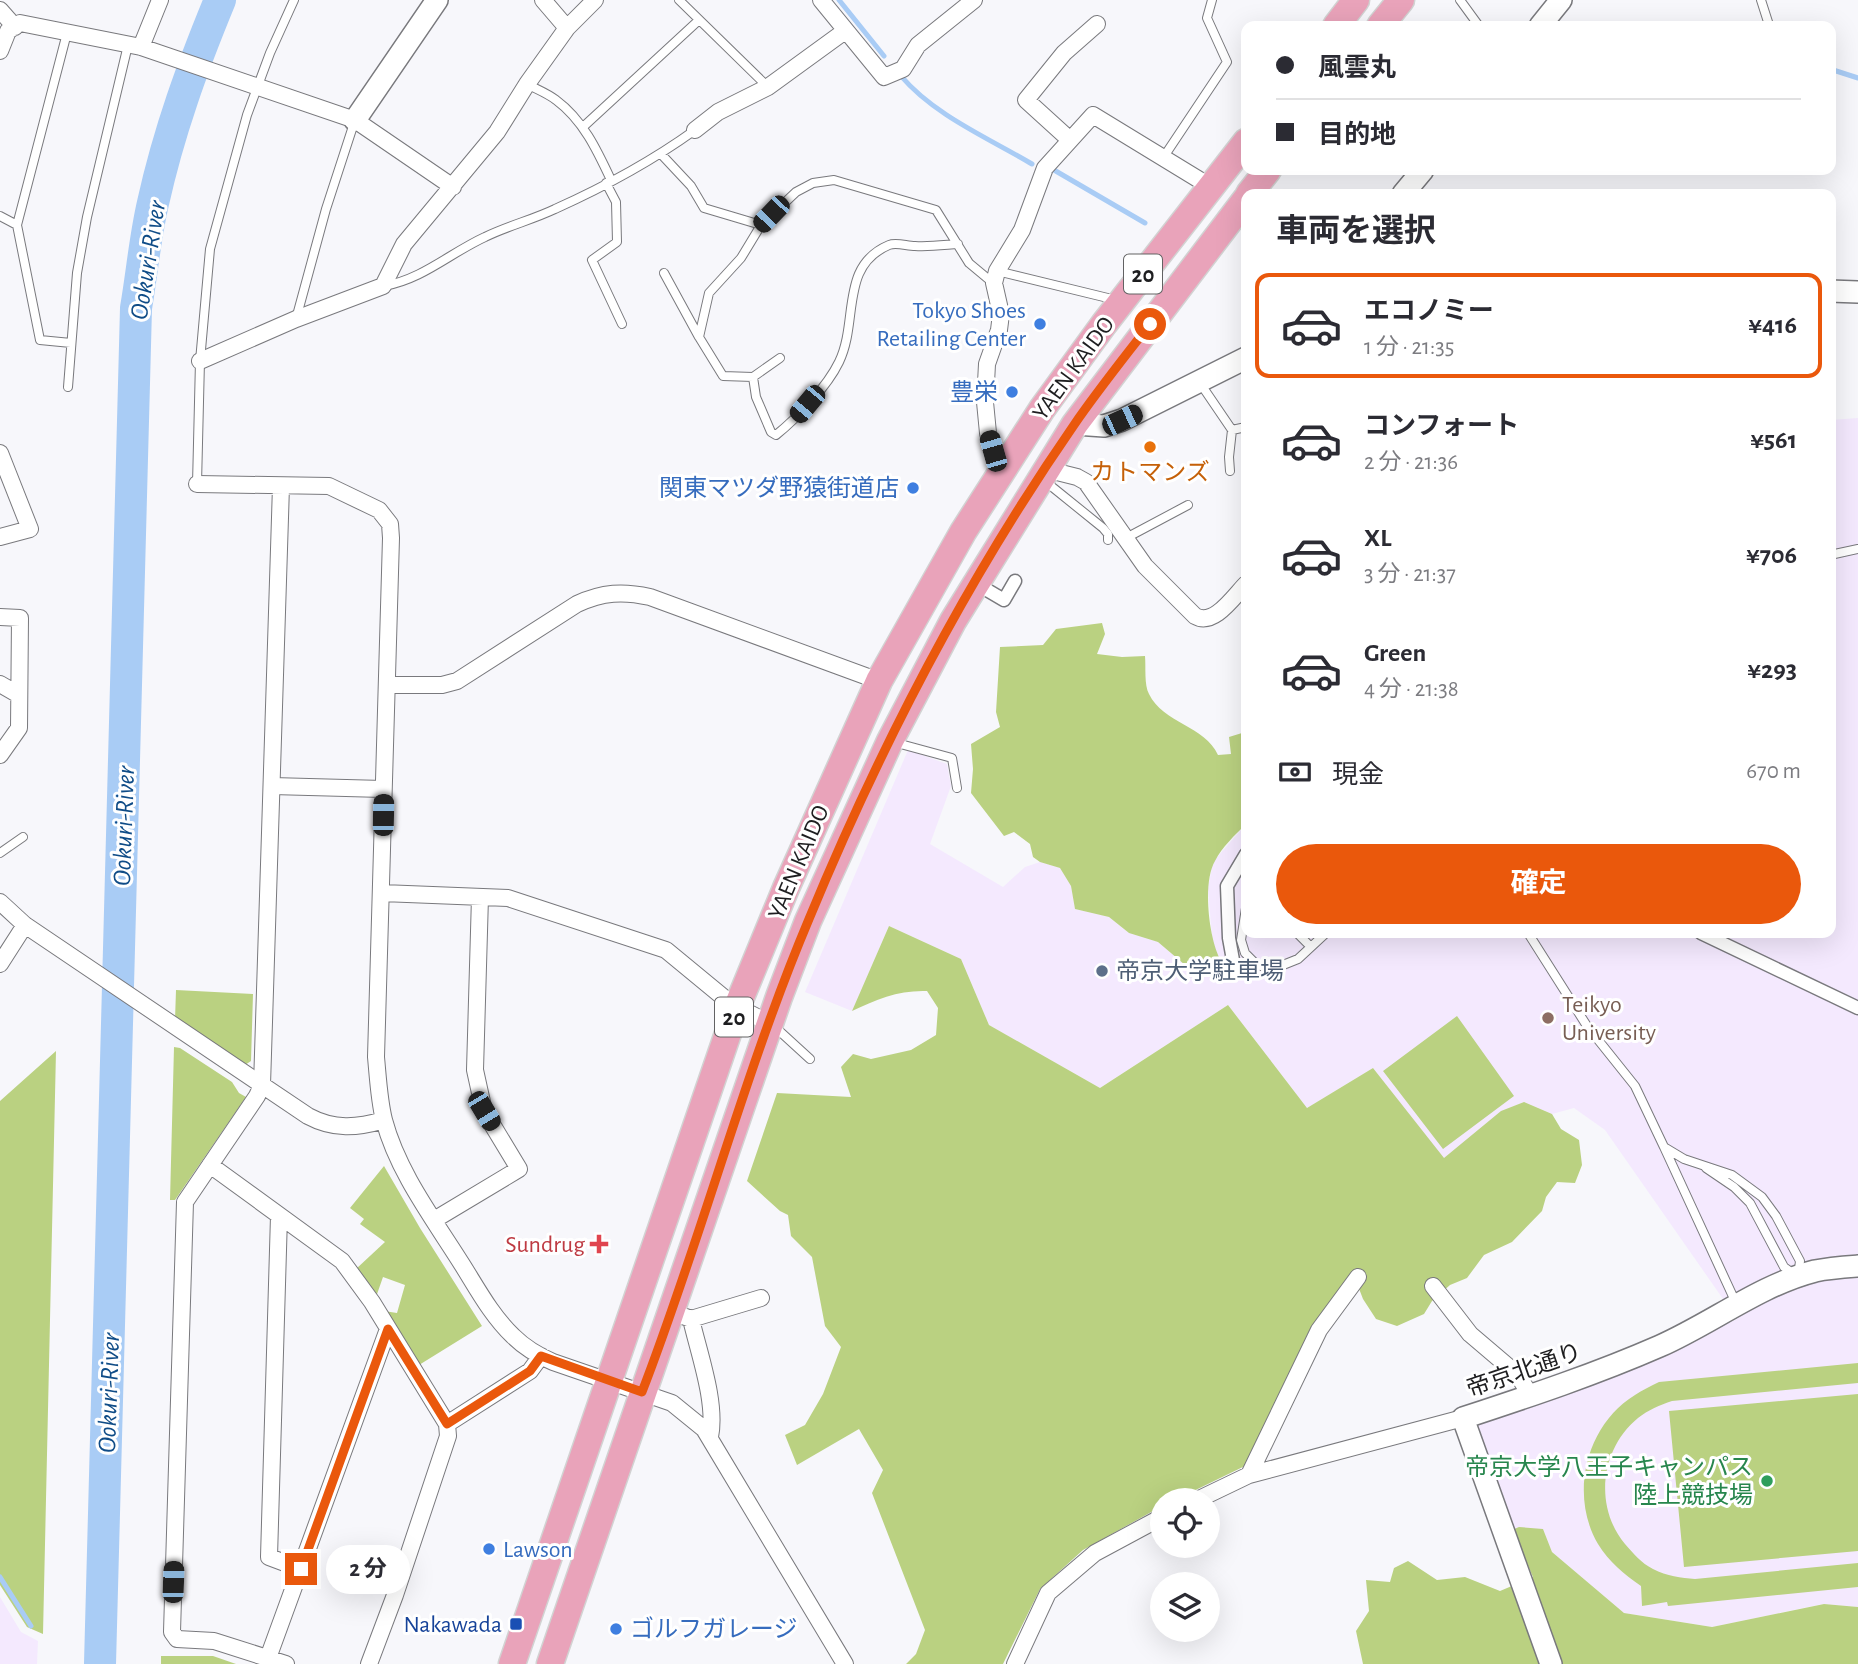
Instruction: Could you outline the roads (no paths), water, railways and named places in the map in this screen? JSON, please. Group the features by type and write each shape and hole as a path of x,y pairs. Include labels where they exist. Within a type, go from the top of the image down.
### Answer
{"main road":[{"path":"1339,21 1356,0"},
{"path":"1384,21 1401,0"},
{"name":"YAEN KAIDO","path":"512,1664 737,1007 786,888 879,681 927,594 1042,409 1104,324 1241,148"},
{"path":"1253,189 1264,175"},
{"name":"YAEN KAIDO","path":"550,1664 642,1392 681,1315 769,1023 808,921 890,741 953,621 1075,424 1241,205"},
{"path":"1104,324 1105,338 1112,344 1121,346 1135,343"},
{"path":"1042,409 1075,424"}],"street":[{"path":"10,0 0,10 15,27"},
{"path":"138,47 160,0"},
{"path":"355,120 437,0"},
{"path":"543,0 567,28"},
{"path":"200,361 296,319 383,286 404,244 497,132 567,28 595,0"},
{"path":"821,0 884,77 903,69 918,45 974,0"},
{"path":"1544,21 1561,0"},
{"path":"0,51 8,31 20,23 138,47 355,120 453,187"},
{"path":"1070,140 1026,100 1064,53 1097,24"},
{"path":"695,130 718,112 768,87 845,31"},
{"path":"1004,468 993,451 985,402 987,364 1002,314 996,277 1023,230 1045,168 1093,115 1211,187"},
{"path":"1407,189 1419,175"},
{"path":"1836,291 1858,292"},
{"path":"1075,424 1104,426 1241,362"},
{"path":"0,453 30,529 0,537"},
{"path":"1041,476 1077,477 1086,482 1155,576 1200,619 1212,617 1241,588"},
{"path":"197,484 329,486 379,510 390,524 376,1057 384,1120 401,1164 494,1314 513,1337 541,1356 671,1402 682,1409 710,1437 845,1664"},
{"path":"281,486 262,1085 185,1202 172,1632 177,1639 214,1641 286,1664"},
{"path":"987,590 1004,600 1015,581"},
{"path":"387,685 442,685 457,681 577,604 612,592 650,597 879,681"},
{"path":"0,617 20,618 19,728 0,755"},
{"path":"0,684 19,695"},
{"path":"272,786 383,789"},
{"path":"1235,971 1228,938 1227,886 1241,862"},
{"path":"382,893 508,898 666,950 737,1007 769,1023"},
{"path":"434,1220 519,1169 484,1111 475,1070 480,897"},
{"path":"0,902 24,925 308,1116 329,1125 359,1127 384,1120"},
{"path":"0,964 24,925"},
{"path":"1711,938 1858,1008"},
{"path":"210,1165 342,1261 372,1302 447,1424 448,1436 369,1664"},
{"path":"279,1216 269,1557 301,1569"},
{"name":"帝京北通り","path":"1220,1489 1249,1475 1464,1419 1531,1396 1664,1344 1737,1305 1798,1277 1828,1269 1858,1266"},
{"path":"1249,1475 1319,1329 1358,1277"},
{"path":"1433,1286 1470,1334 1517,1374 1531,1396"},
{"path":"710,1437 712,1425 707,1388 681,1315 761,1298"},
{"path":"268,1658 388,1329"},
{"path":"447,1424 530,1371 541,1356"},
{"path":"1464,1419 1551,1664"},
{"path":"1015,1664 1048,1593 1095,1553 1150,1523"}],"lane":[{"path":"197,484 200,361 211,248 249,84 294,0"},
{"path":"679,0 768,87"},
{"path":"1163,158 1227,62 1207,18 1212,0"},
{"path":"1460,0 1475,21"},
{"path":"1760,0 1768,21"},
{"path":"583,127 699,20"},
{"path":"67,33 17,225 40,340 71,343"},
{"path":"68,387 77,273 86,217 138,47"},
{"path":"527,84 556,99 583,127 595,145 616,202 617,242 592,260 622,324"},
{"path":"296,319 326,209 355,120"},
{"path":"383,286 399,283 425,272 484,237 554,210 661,155 695,130"},
{"path":"661,155 691,186 704,208 761,225"},
{"path":"699,337 709,293 741,258 761,225 796,192 813,183 834,180 936,210 969,263 996,277 1122,301"},
{"path":"0,216 17,225"},
{"path":"753,377 755,397 771,432 776,435 790,423 839,362 849,330 856,277 870,256 892,243 917,246 958,244"},
{"path":"664,273 723,376 753,377 780,358"},
{"path":"1200,383 1232,430 1230,471"},
{"path":"1232,430 1241,428"},
{"path":"1041,476 1103,528 1108,534 1108,540"},
{"path":"1126,538 1188,505"},
{"path":"1836,554 1858,549"},
{"path":"890,741 952,758 957,788"},
{"path":"0,853 23,837"},
{"path":"1241,938 1245,953 1257,965 1273,969 1298,959 1320,938"},
{"path":"1302,938 1311,947"},
{"path":"1531,938 1587,1026 1635,1086 1737,1305"},
{"path":"769,1023 784,1033 810,1059"},
{"path":"1664,1147 1684,1159 1732,1175 1762,1197 1776,1216 1800,1261 1798,1277 1784,1267 1750,1203 1734,1187 1706,1168"}],"waterway":[{"name":"Ookuri-River","path":"100,1664 136,308 150,216 166,150 220,0"},
{"path":"839,0 884,56"},
{"path":"1836,71 1858,78"},
{"path":"901,76 929,103 945,114 1032,164"},
{"path":"1054,170 1145,223"},
{"path":"0,1577 31,1626"}],"place":[{"name":"Tokyo Shoes Retailing Center","path":"1040,324"},
{"name":"豊栄","path":"1012,392"},
{"name":"カトマンズ","path":"1150,447"},
{"name":"関東マツダ野猿街道店","path":"913,488"},
{"name":"帝京大学駐車場","path":"1102,971"},
{"name":"Teikyo University","path":"1548,1018"},
{"name":"Sundrug","path":"599,1244"},
{"name":"帝京大学八王子キャンパス 陸上競技場","path":"1767,1481"},
{"name":"Lawson","path":"489,1549"},
{"name":"Nakawada","path":"516,1624"},
{"name":"ゴルフガレージ","path":"616,1629"}]}
